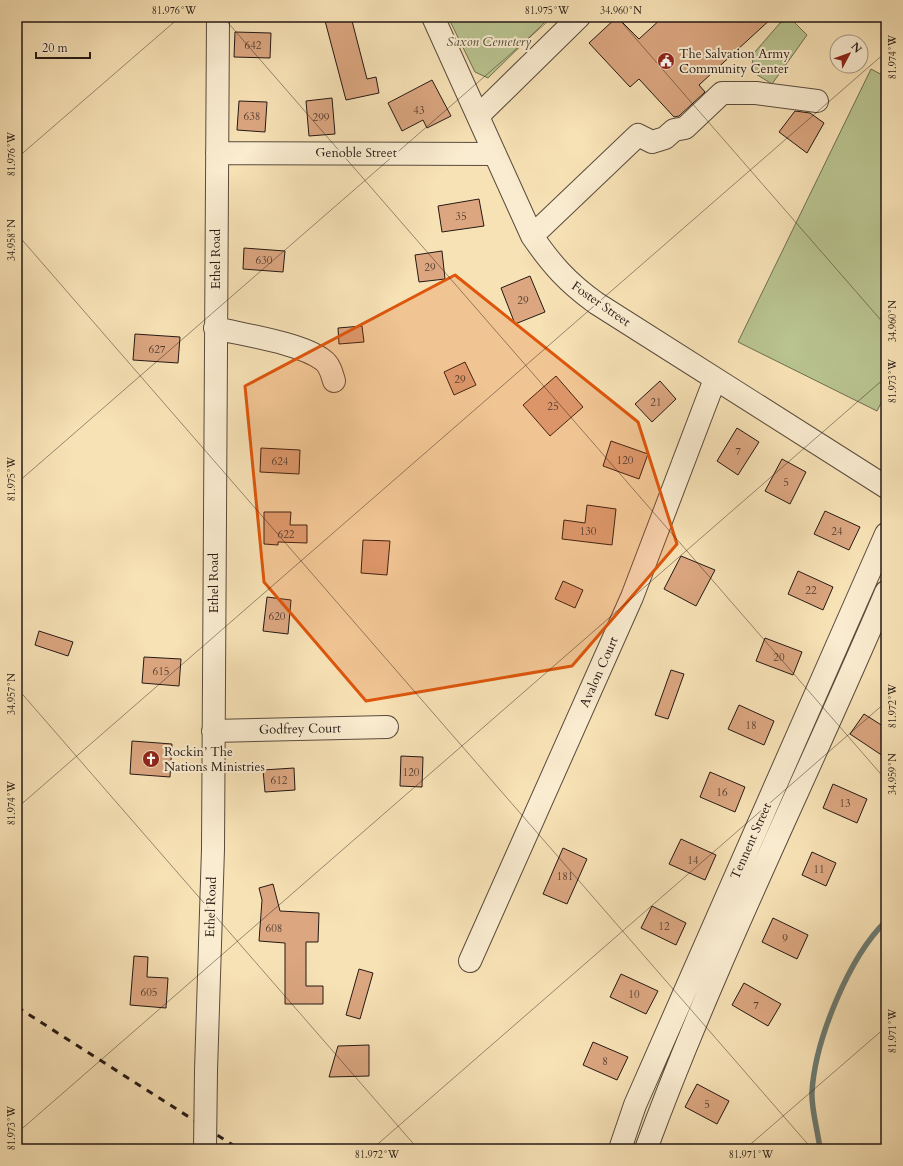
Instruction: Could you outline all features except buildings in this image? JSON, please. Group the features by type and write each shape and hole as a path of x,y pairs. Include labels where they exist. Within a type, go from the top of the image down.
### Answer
{"street":[{"name":"Ethel Road","path":"205,1149 213,849 218,17"},
{"name":"Foster Street","path":"434,17 532,236 550,262 571,284 596,303 886,487"},
{"path":"478,116 579,17"},
{"path":"532,236 638,135 652,142 665,138 674,130 685,128 722,93 756,93 817,101"},
{"name":"Genoble Street","path":"217,153 495,154"},
{"path":"216,328 302,349 324,360 330,368 334,382"},
{"name":"Avalon Court","path":"470,961 632,597 715,379"},
{"name":"Tennent Street","path":"620,1149 635,1105 886,534"},
{"name":"Tennent Street","path":"646,1149 666,1095 728,946 809,769 886,592"},
{"name":"Godfrey Court","path":"213,731 388,727"}],"highlighted area":[{"path":"455,275 638,422 677,544 572,666 366,701 264,582 245,386"}],"green space":[{"name":"Saxon Cemetery","path":"448,17 550,17 488,78 475,72"},
{"path":"791,19 807,35 772,84 751,71 754,53 780,23"},
{"path":"871,69 886,77 886,393 877,411 738,342"}],"waterway":[{"path":"820,1149 812,1098 815,1071 820,1048 836,1000 847,977 872,937 886,921"}],"railway":[{"path":"17,1007 239,1149"}],"place":[{"name":"The Salvation Army Community Center","path":"666,61"},
{"name":"Rockin’ The Nations Ministries","path":"151,759"}]}
